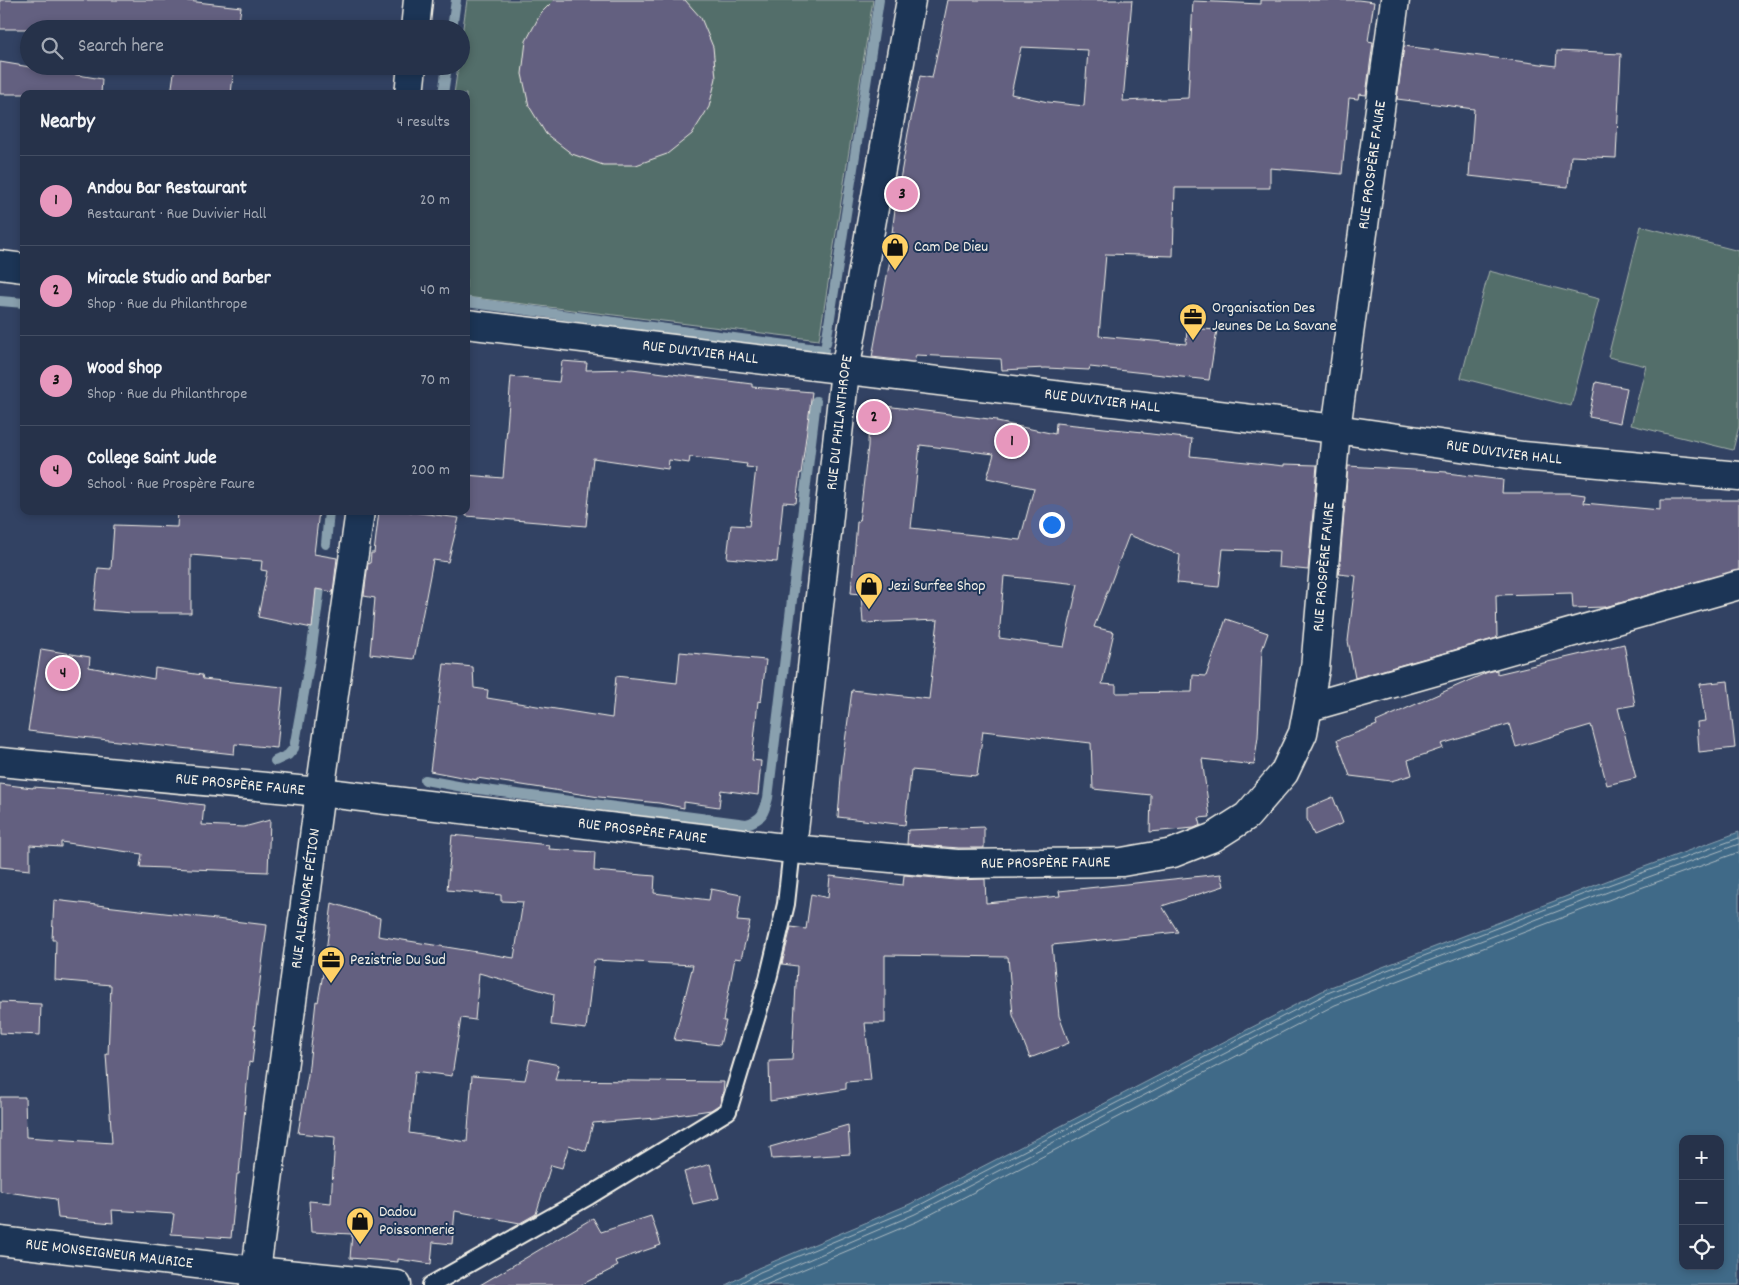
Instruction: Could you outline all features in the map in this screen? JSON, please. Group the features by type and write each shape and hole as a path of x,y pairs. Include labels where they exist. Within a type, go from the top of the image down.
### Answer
{"street":[{"path":"416,20 418,0"},
{"name":"RUE DU PHILANTHROPE","path":"792,849 845,371 911,0"},
{"name":"RUE PROSPÈRE FAURE","path":"0,762 320,792 792,849 957,864 1122,862 1173,853 1214,837 1247,816 1284,773 1303,732 1309,707 1315,669 1336,429 1395,0"},
{"path":"409,90 411,75"},
{"path":"0,265 20,268"},
{"name":"RUE DUVIVIER HALL","path":"470,324 1336,429 1523,456 1739,476"},
{"name":"RUE ALEXANDRE PÉTION","path":"255,1278 320,792 359,515"},
{"path":"1309,707 1739,585"},
{"name":"RUE MONSEIGNEUR MAURICE","path":"0,1241 255,1278 397,1285"}],"lane":[{"path":"430,1285 589,1196 728,1111 768,979 786,904 792,849"}],"green space":[{"path":"467,0 873,0 819,340 470,297 470,90 455,90 457,75 470,75 470,20 464,20"},
{"path":"1641,226 1739,251 1739,426 1733,450 1631,425 1646,366 1608,357"},
{"path":"1489,271 1599,299 1571,406 1461,378"}],"water":[{"path":"1739,832 1739,1285 726,1285 758,1268 910,1204 1328,988"}],"building":[{"path":"0,0 179,0 241,7 239,20 20,20 20,29 0,29"},
{"path":"554,0 685,0 701,18 713,47 716,78 709,107 692,134 667,154 636,165 603,165 572,154 546,134 529,106 522,74 526,41 541,13"},
{"path":"948,0 1132,0 1123,101 1188,98 1193,1 1261,4 1261,0 1358,0 1374,2 1368,41 1373,42 1366,95 1359,94 1358,99 1349,98 1342,174 1270,168 1270,188 1175,188 1173,256 1106,254 1099,336 1186,344 1187,328 1217,330 1209,380 1090,367 1089,370 1046,368 1002,370 1001,359 916,355 914,362 872,357 895,233 892,233 895,209 920,76 932,78","holes":["1021,47 1088,50 1084,106 1048,102 1011,94"]},
{"path":"1404,46 1556,66 1557,51 1621,54 1616,158 1571,156 1568,187 1469,176 1474,109 1397,99"},
{"path":"0,62 20,65 20,75 78,75 102,79 101,90 20,90 20,94 0,94"},
{"path":"174,75 233,75 231,90 172,90"},
{"path":"562,361 587,363 586,370 632,369 752,384 752,387 812,392 796,503 783,502 777,562 727,558 731,525 749,526 756,468 746,467 747,464 690,457 689,463 669,460 668,469 593,458 586,526 466,516 470,515 470,475 503,478 511,377 559,382"},
{"path":"1596,382 1627,388 1620,423 1589,417"},
{"path":"869,404 997,420 997,422 1055,434 1056,423 1143,432 1192,439 1190,456 1284,466 1284,464 1317,465 1308,570 1278,567 1279,551 1223,549 1219,587 1177,583 1180,555 1129,535 1094,627 1114,632 1102,684 1116,685 1116,693 1192,692 1193,675 1206,676 1226,619 1268,633 1262,650 1258,737 1254,765 1202,759 1210,817 1199,818 1201,825 1194,828 1150,832 1151,795 1093,789 1091,743 983,731 977,776 911,770 905,825 838,817 842,764 852,690 929,699 938,620 863,623 861,594 851,593 857,522 859,522 868,446","holes":["920,445 994,454 987,478 1034,488 1020,540 911,528","1004,576 1078,584 1064,647 999,638"]},
{"path":"1348,466 1447,472 1503,480 1502,493 1570,493 1585,495 1584,503 1660,510 1660,500 1739,500 1739,570 1605,607 1573,608 1572,593 1496,595 1497,638 1355,678 1348,641 1356,576 1339,574"},
{"path":"178,515 319,515 314,554 337,558 333,592 316,589 312,628 258,617 267,571 261,570 262,561 191,555 191,613 133,613 94,610 98,568 111,569 114,525 177,527"},
{"path":"379,515 435,515 459,518 448,562 433,560 414,659 370,654 375,598 364,596 368,563 370,564 371,553 374,553"},
{"path":"1624,644 1635,705 1618,708 1636,778 1607,785 1591,725 1516,747 1509,724 1441,744 1443,748 1408,760 1412,775 1391,781 1350,776 1337,740 1377,725 1376,722 1488,672 1497,670 1497,674"},
{"path":"41,649 90,657 89,667 154,679 155,668 202,675 203,679 283,687 277,748 235,744 234,754 28,731"},
{"path":"680,652 766,660 761,702 758,701 752,760 761,761 758,795 721,790 719,807 684,802 684,808 477,778 477,780 430,771 444,664 473,667 474,688 488,690 487,698 612,718 616,676 677,683"},
{"path":"1728,681 1735,748 1699,752 1697,722 1705,721 1700,684"},
{"path":"0,784 110,793 204,805 202,825 244,827 270,820 268,872 140,867 142,854 61,842 61,847 30,845 30,870 0,867"},
{"path":"1333,797 1343,823 1314,835 1307,819 1307,808"},
{"path":"984,827 984,848 907,844 908,830"},
{"path":"452,835 550,845 549,849 595,852 594,871 655,876 654,893 709,900 711,889 741,895 737,921 750,922 741,959 735,958 723,1021 726,1021 720,1045 674,1040 693,965 594,960 586,1029 551,1025 554,994 479,973 475,1020 461,1018 452,1076 415,1071 409,1133 467,1142 472,1076 525,1080 530,1059 559,1065 555,1080 724,1082 723,1092 720,1104 711,1110 656,1118 593,1123 586,1151 569,1145 562,1168 551,1165 536,1214 520,1223 455,1211 452,1244 433,1242 431,1264 398,1259 398,1262 350,1258 352,1234 311,1232 309,1201 331,1203 335,1137 298,1133 308,1075 316,1001 318,1002 324,968 332,903 380,918 378,936 514,958 523,902 501,901 501,895 447,890"},
{"path":"1221,874 1224,886 1162,906 1178,932 1052,945 1059,1016 1069,1043 1030,1058 1013,1015 1008,957 885,955 885,1023 865,1023 871,1080 846,1082 846,1089 770,1101 769,1061 792,1060 797,966 782,964 791,927 806,929 811,894 828,898 830,876 903,885 904,875 956,880 985,879 986,903 1060,896 1059,891"},
{"path":"54,900 267,925 254,1029 256,1029 252,1063 249,1062 231,1238 171,1234 174,1214 112,1210 113,1223 58,1218 56,1199 0,1191 0,1097 25,1097 26,1137 112,1143 106,1054 108,1054 111,985 55,980 56,940 52,940"},
{"path":"0,1002 41,1004 40,1035 0,1033"},
{"path":"848,1125 850,1154 772,1159 770,1147"},
{"path":"710,1164 719,1198 693,1204 684,1172"},
{"path":"651,1216 661,1245 615,1261 618,1266 581,1285 480,1285 593,1218 601,1232"}],"waterway":[{"path":"453,20 456,0"},
{"path":"826,343 879,0"},
{"path":"444,90 446,75"},
{"path":"0,301 20,303"},
{"path":"470,303 824,350"},
{"path":"425,780 463,787 746,824 759,818 764,812 768,798 816,401"},
{"path":"326,544 329,515"},
{"path":"275,761 288,755 294,748 311,654 320,588"}],"place":[{"name":"Wood Shop","path":"902,194"},
{"name":"Cam De Dieu","path":"895,271"},
{"name":"Organisation Des Jeunes De La Savane","path":"1193,341"},
{"name":"Miracle Studio and Barber","path":"874,417"},
{"name":"Andou Bar Restaurant","path":"1012,441"},
{"name":"Jezi Surfee Shop","path":"869,610"},
{"name":"College Saint Jude","path":"63,673"},
{"name":"Pezistrie Du Sud","path":"331,984"},
{"name":"Dadou Poissonnerie","path":"360,1245"}]}
